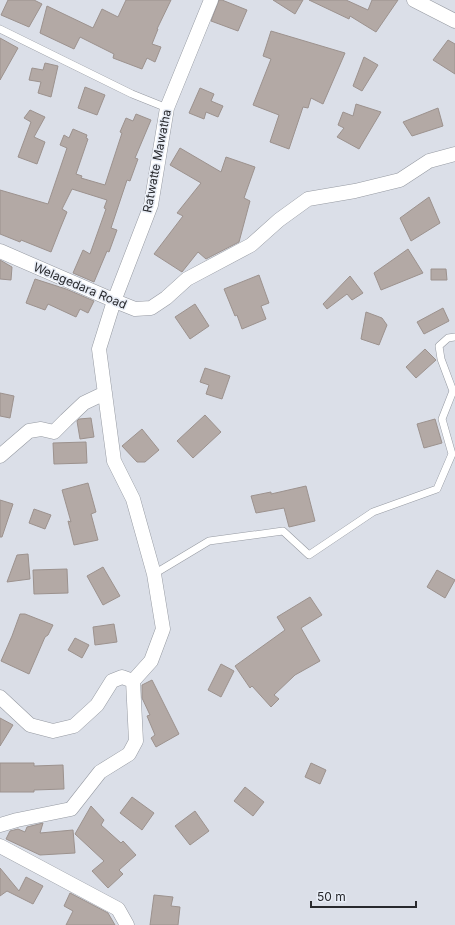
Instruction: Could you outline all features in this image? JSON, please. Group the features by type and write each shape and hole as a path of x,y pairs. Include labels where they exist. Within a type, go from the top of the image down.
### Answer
{"street":[{"name":"Ratwatte Mawatha","path":"133,681 152,660 163,629 154,574 133,499 114,461 99,349 114,301 151,205 167,108 211,0"},
{"path":"414,0 455,21"},
{"name":"Welagedara Road","path":"0,251 114,301 135,308 151,308 166,298 187,279 252,245 279,220 308,199 355,191 400,180 429,161 455,154"},
{"path":"0,456 29,431 41,429 54,432 84,403 105,393"},
{"path":"0,697 30,725 53,731 74,726 97,705 112,681 122,676 133,681 136,741 129,754 100,772 71,809 0,825"},
{"path":"0,846 118,908 127,925"}],"lane":[{"path":"0,29 132,94 167,108"},
{"path":"154,574 209,541 283,531 309,555 373,512 437,489 452,454 442,419 453,391 441,359 439,346 448,338 455,338"}],"building":[{"path":"8,0 34,0 42,4 29,27 1,15"},
{"path":"126,0 171,0 157,29 152,44 161,47 155,62 147,58 142,69 113,58 114,54 80,37 74,49 40,33 47,6 93,28 102,9 118,17"},
{"path":"219,0 247,10 238,31 211,21"},
{"path":"273,0 303,0 295,14"},
{"path":"309,0 346,0 368,10 372,0 398,0 376,32 350,16 349,19"},
{"path":"271,31 345,53 323,104 311,98 308,108 303,107 289,149 270,142 279,115 253,105 271,59 263,56"},
{"path":"0,38 18,48 0,80"},
{"path":"448,40 455,44 455,74 433,60"},
{"path":"364,57 378,65 362,91 353,86"},
{"path":"45,63 58,66 51,97 38,93 41,82 29,80 32,68 43,70"},
{"path":"85,87 105,95 97,115 78,108"},
{"path":"200,88 214,94 211,101 223,106 218,117 206,112 204,119 189,113"},
{"path":"356,104 381,112 359,149 337,137 344,128 338,125 343,112 353,116"},
{"path":"438,108 443,126 412,136 403,122"},
{"path":"30,110 45,117 34,137 45,142 37,164 18,157 31,122 24,118"},
{"path":"136,114 151,120 135,158 138,159 130,181 127,180 111,228 117,230 109,252 107,251 94,282 73,273 83,250 90,254 106,209 104,208 107,200 72,189 62,209 67,212 51,252 21,240 20,242 0,234 0,190 48,204 67,148 60,145 64,135 69,138 73,129 87,135 86,138 88,139 76,174 82,176 81,178 105,185 122,133 120,132 126,118 133,121"},
{"path":"180,148 221,172 226,157 255,167 244,198 250,201 239,242 206,259 198,252 182,272 154,254 183,216 177,213 201,183 170,165"},
{"path":"429,197 440,223 411,241 400,218"},
{"path":"408,249 423,273 381,290 374,273"},
{"path":"0,260 12,267 11,280 0,279"},
{"path":"431,269 446,269 447,280 431,280"},
{"path":"259,275 269,303 261,306 266,319 242,329 224,289"},
{"path":"350,276 363,293 352,300 347,294 327,309 323,304"},
{"path":"35,279 66,289 94,301 88,313 80,309 76,317 48,304 45,310 26,303"},
{"path":"195,304 209,326 190,339 175,317"},
{"path":"443,308 449,321 424,334 417,322"},
{"path":"366,312 382,318 387,325 379,345 361,339"},
{"path":"425,349 436,360 416,378 406,367"},
{"path":"205,368 230,376 222,399 206,394 209,385 200,382"},
{"path":"0,393 14,396 10,418 0,416"},
{"path":"205,415 221,432 193,458 177,441"},
{"path":"91,418 94,437 80,439 77,421 79,419"},
{"path":"435,419 442,443 424,448 417,424"},
{"path":"142,429 159,450 145,462 137,462 122,446"},
{"path":"86,442 87,463 54,464 53,443"},
{"path":"88,483 96,512 91,514 98,540 74,545 68,521 71,522 62,490"},
{"path":"306,486 315,521 289,527 284,508 256,513 251,496 271,492 271,494"},
{"path":"0,500 13,504 2,537 0,537"},
{"path":"34,509 51,515 45,529 29,523"},
{"path":"28,554 30,579 7,582 17,555"},
{"path":"103,567 120,596 103,605 87,576"},
{"path":"67,569 68,593 34,594 33,570"},
{"path":"437,570 455,580 445,598 427,587"},
{"path":"310,597 322,615 301,628 320,661 295,675 274,695 279,699 271,707 252,686 250,688 235,666 285,630 277,617"},
{"path":"20,614 25,614 53,625 48,635 45,637 29,674 1,661"},
{"path":"114,624 117,642 95,645 93,627"},
{"path":"75,638 89,645 82,658 68,650"},
{"path":"221,664 234,671 221,697 208,690"},
{"path":"152,680 179,734 156,747 151,738 155,735 147,716 150,715 142,698 142,685"},
{"path":"0,718 13,725 0,746"},
{"path":"0,763 34,763 34,766 63,765 64,789 34,790 34,792 0,792"},
{"path":"311,763 326,770 320,784 305,777"},
{"path":"245,787 264,802 253,816 234,801"},
{"path":"132,797 154,813 142,830 120,813"},
{"path":"91,806 104,820 101,825 121,843 123,841 136,855 119,870 123,874 108,888 92,871 104,861 75,834"},
{"path":"195,811 209,831 190,845 175,826"},
{"path":"43,823 40,833 73,830 75,853 40,855 6,839 10,831 18,829 25,832 27,827"},
{"path":"0,868 19,891 26,877 43,886 33,904 7,891 0,896"},
{"path":"70,893 108,913 115,925 66,925 73,911 64,906"},
{"path":"154,895 173,897 171,906 180,907 178,925 150,925"}]}
